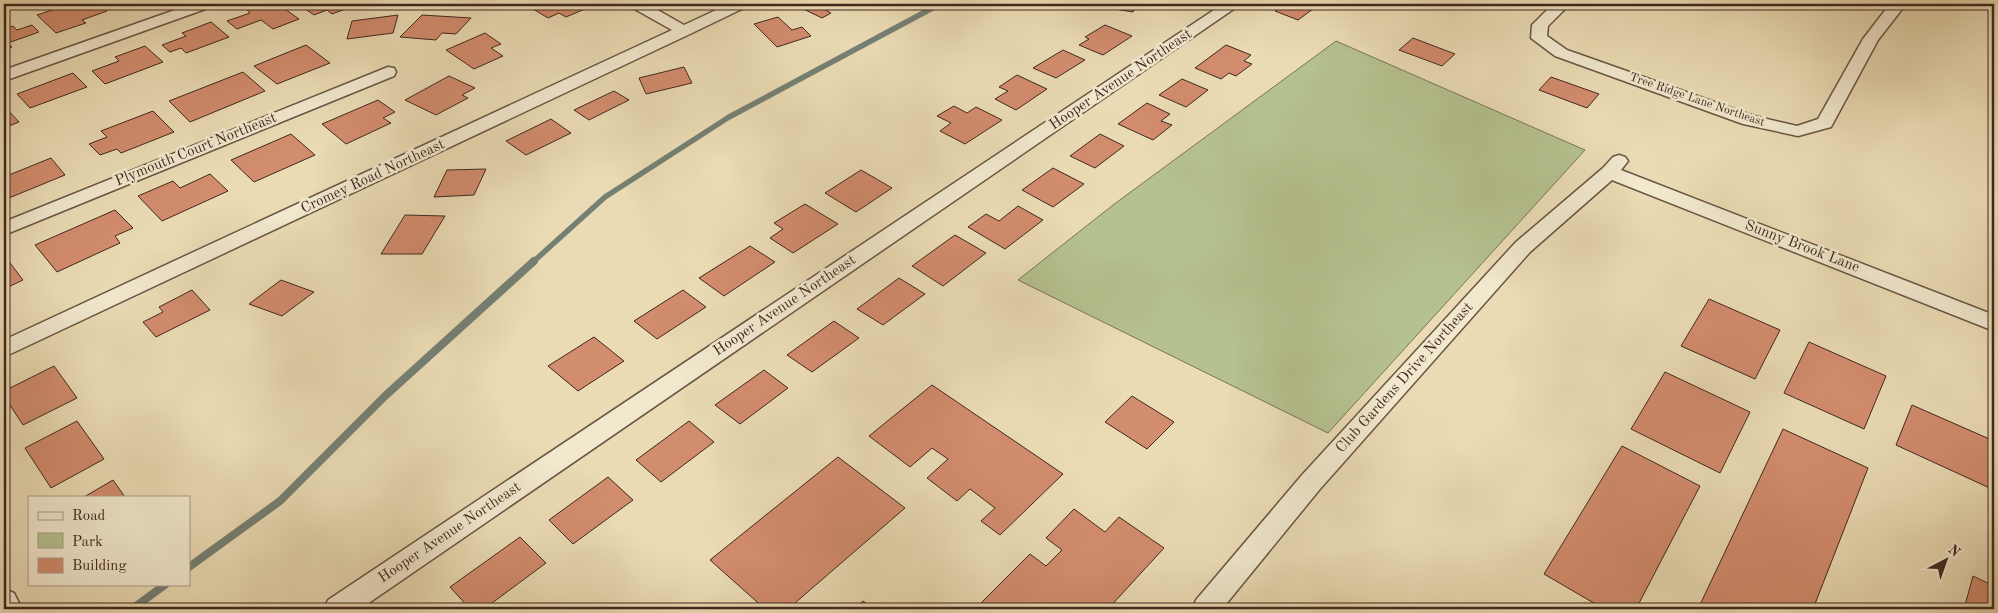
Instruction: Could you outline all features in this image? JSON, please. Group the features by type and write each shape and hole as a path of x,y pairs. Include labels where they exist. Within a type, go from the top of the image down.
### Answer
{"street":[{"path":"4,76 206,4"},
{"path":"636,4 684,32"},
{"name":"Cromey Road Northeast","path":"4,349 741,4"},
{"name":"Hooper Avenue Northeast","path":"338,609 1233,4"},
{"name":"Tree Ridge Lane Northeast","path":"1562,4 1540,24 1539,38 1561,53 1749,120 1798,131 1825,123 1871,39 1898,4"},
{"name":"Plymouth Court Northeast","path":"4,229 388,72"},
{"name":"Sunny Brook Lane","path":"1615,167 1994,323"},
{"name":"Club Gardens Drive Northeast","path":"1206,609 1311,482 1523,247 1615,167"},
{"path":"4,601 8,609"}],"green space":[{"path":"1336,41 1585,150 1328,433 1018,280 1113,205"}],"building":[{"path":"92,4 99,4 107,11 82,20 86,23 56,33 37,15 67,5 73,10"},
{"path":"259,4 278,4 299,19 273,29 261,20 237,29 227,21 250,13 246,9"},
{"path":"298,4 359,4 332,14 327,10 314,15"},
{"path":"532,4 577,4 585,9 566,17 559,13 548,18 528,6"},
{"path":"793,4 831,4 822,8 831,13 822,18"},
{"path":"1110,4 1137,4 1133,12 1108,8"},
{"path":"1285,4 1311,4 1317,6 1298,20 1275,11"},
{"path":"398,15 393,33 347,39 352,21"},
{"path":"422,15 471,18 456,34 442,33 436,40 400,37"},
{"path":"778,17 792,30 802,27 811,36 777,47 754,24"},
{"path":"211,22 229,37 186,53 181,48 170,52 162,45 186,36 182,33"},
{"path":"32,25 39,32 8,43 12,47 4,50 4,29 13,26 17,30"},
{"path":"1105,25 1132,36 1103,55 1079,45 1089,39 1085,37"},
{"path":"485,33 501,44 491,48 503,56 474,69 446,50"},
{"path":"1413,38 1455,54 1442,66 1399,50"},
{"path":"306,45 330,63 277,84 254,66"},
{"path":"1226,45 1251,55 1244,61 1252,64 1236,76 1229,73 1221,79 1195,68"},
{"path":"145,46 163,62 105,84 92,71 119,61 115,57"},
{"path":"1063,50 1085,60 1056,78 1033,68"},
{"path":"684,67 692,83 646,94 639,78"},
{"path":"243,72 265,91 190,122 169,101"},
{"path":"73,73 87,87 30,108 17,94"},
{"path":"1017,75 1047,89 1016,110 995,99 1008,91 999,87"},
{"path":"449,76 475,88 462,95 468,98 436,115 405,100"},
{"path":"1551,77 1599,94 1587,108 1539,90"},
{"path":"1182,79 1208,90 1186,107 1159,95"},
{"path":"614,91 629,100 589,120 574,110"},
{"path":"378,100 395,112 383,118 391,123 346,144 322,124"},
{"path":"1147,103 1170,114 1161,121 1172,125 1153,140 1118,124"},
{"path":"4,106 19,122 4,128"},
{"path":"954,106 967,113 976,107 1002,120 965,144 940,131 951,123 937,116"},
{"path":"153,111 174,132 121,153 117,149 100,155 89,144 107,137 101,131"},
{"path":"551,119 571,133 526,155 506,141"},
{"path":"291,134 315,155 254,182 231,160"},
{"path":"1100,134 1124,146 1095,168 1070,156"},
{"path":"51,158 65,175 4,200 4,177"},
{"path":"1053,168 1084,184 1053,207 1022,190"},
{"path":"486,169 474,195 434,197 447,170"},
{"path":"861,170 892,188 856,212 825,193"},
{"path":"210,174 228,191 162,221 138,196 173,181 180,188"},
{"path":"805,204 838,224 793,253 770,238 783,229 774,223"},
{"path":"1018,206 1043,220 1005,249 968,227 986,214 999,221"},
{"path":"115,210 133,228 115,236 120,243 57,272 35,245"},
{"path":"405,215 445,216 422,254 381,254"},
{"path":"955,235 986,253 943,286 912,266"},
{"path":"750,246 775,262 724,296 699,278"},
{"path":"4,255 23,280 4,289"},
{"path":"899,278 925,294 883,325 857,309"},
{"path":"281,280 314,292 282,316 249,304"},
{"path":"192,290 210,310 156,337 143,322 163,312 159,307"},
{"path":"683,290 706,307 657,339 634,321"},
{"path":"1709,299 1780,330 1755,379 1681,346"},
{"path":"834,321 859,338 812,372 787,355"},
{"path":"594,337 624,361 578,391 548,366"},
{"path":"1809,342 1886,376 1864,429 1784,393"},
{"path":"54,366 77,398 23,425 4,396 4,391"},
{"path":"764,370 788,388 740,424 715,405"},
{"path":"1665,372 1750,412 1720,473 1631,429"},
{"path":"932,385 1063,474 1000,535 981,521 995,508 970,489 957,501 927,478 948,459 932,448 910,467 869,436"},
{"path":"1132,396 1174,422 1147,449 1105,422"},
{"path":"1912,405 1994,441 1994,490 1896,445"},
{"path":"77,421 104,459 51,488 25,448"},
{"path":"689,421 714,442 661,482 636,460"},
{"path":"1783,429 1868,468 1813,609 1698,609"},
{"path":"1622,446 1700,486 1636,609 1604,609 1544,574"},
{"path":"838,457 905,508 788,609 765,609 710,560"},
{"path":"608,477 633,500 573,544 549,520"},
{"path":"113,480 124,496 86,496"},
{"path":"1074,509 1105,532 1119,517 1164,548 1108,609 976,608 1030,554 1046,566 1062,550 1046,538"},
{"path":"520,537 546,563 484,609 470,609 450,587"},
{"path":"1973,576 1994,586 1994,609 1964,609"},
{"path":"863,601 874,609 854,609"}],"waterway":[{"path":"533,262 605,197 729,117 940,4"},
{"path":"190,566 280,501 385,396 534,261"},
{"path":"132,609 163,586"}]}
